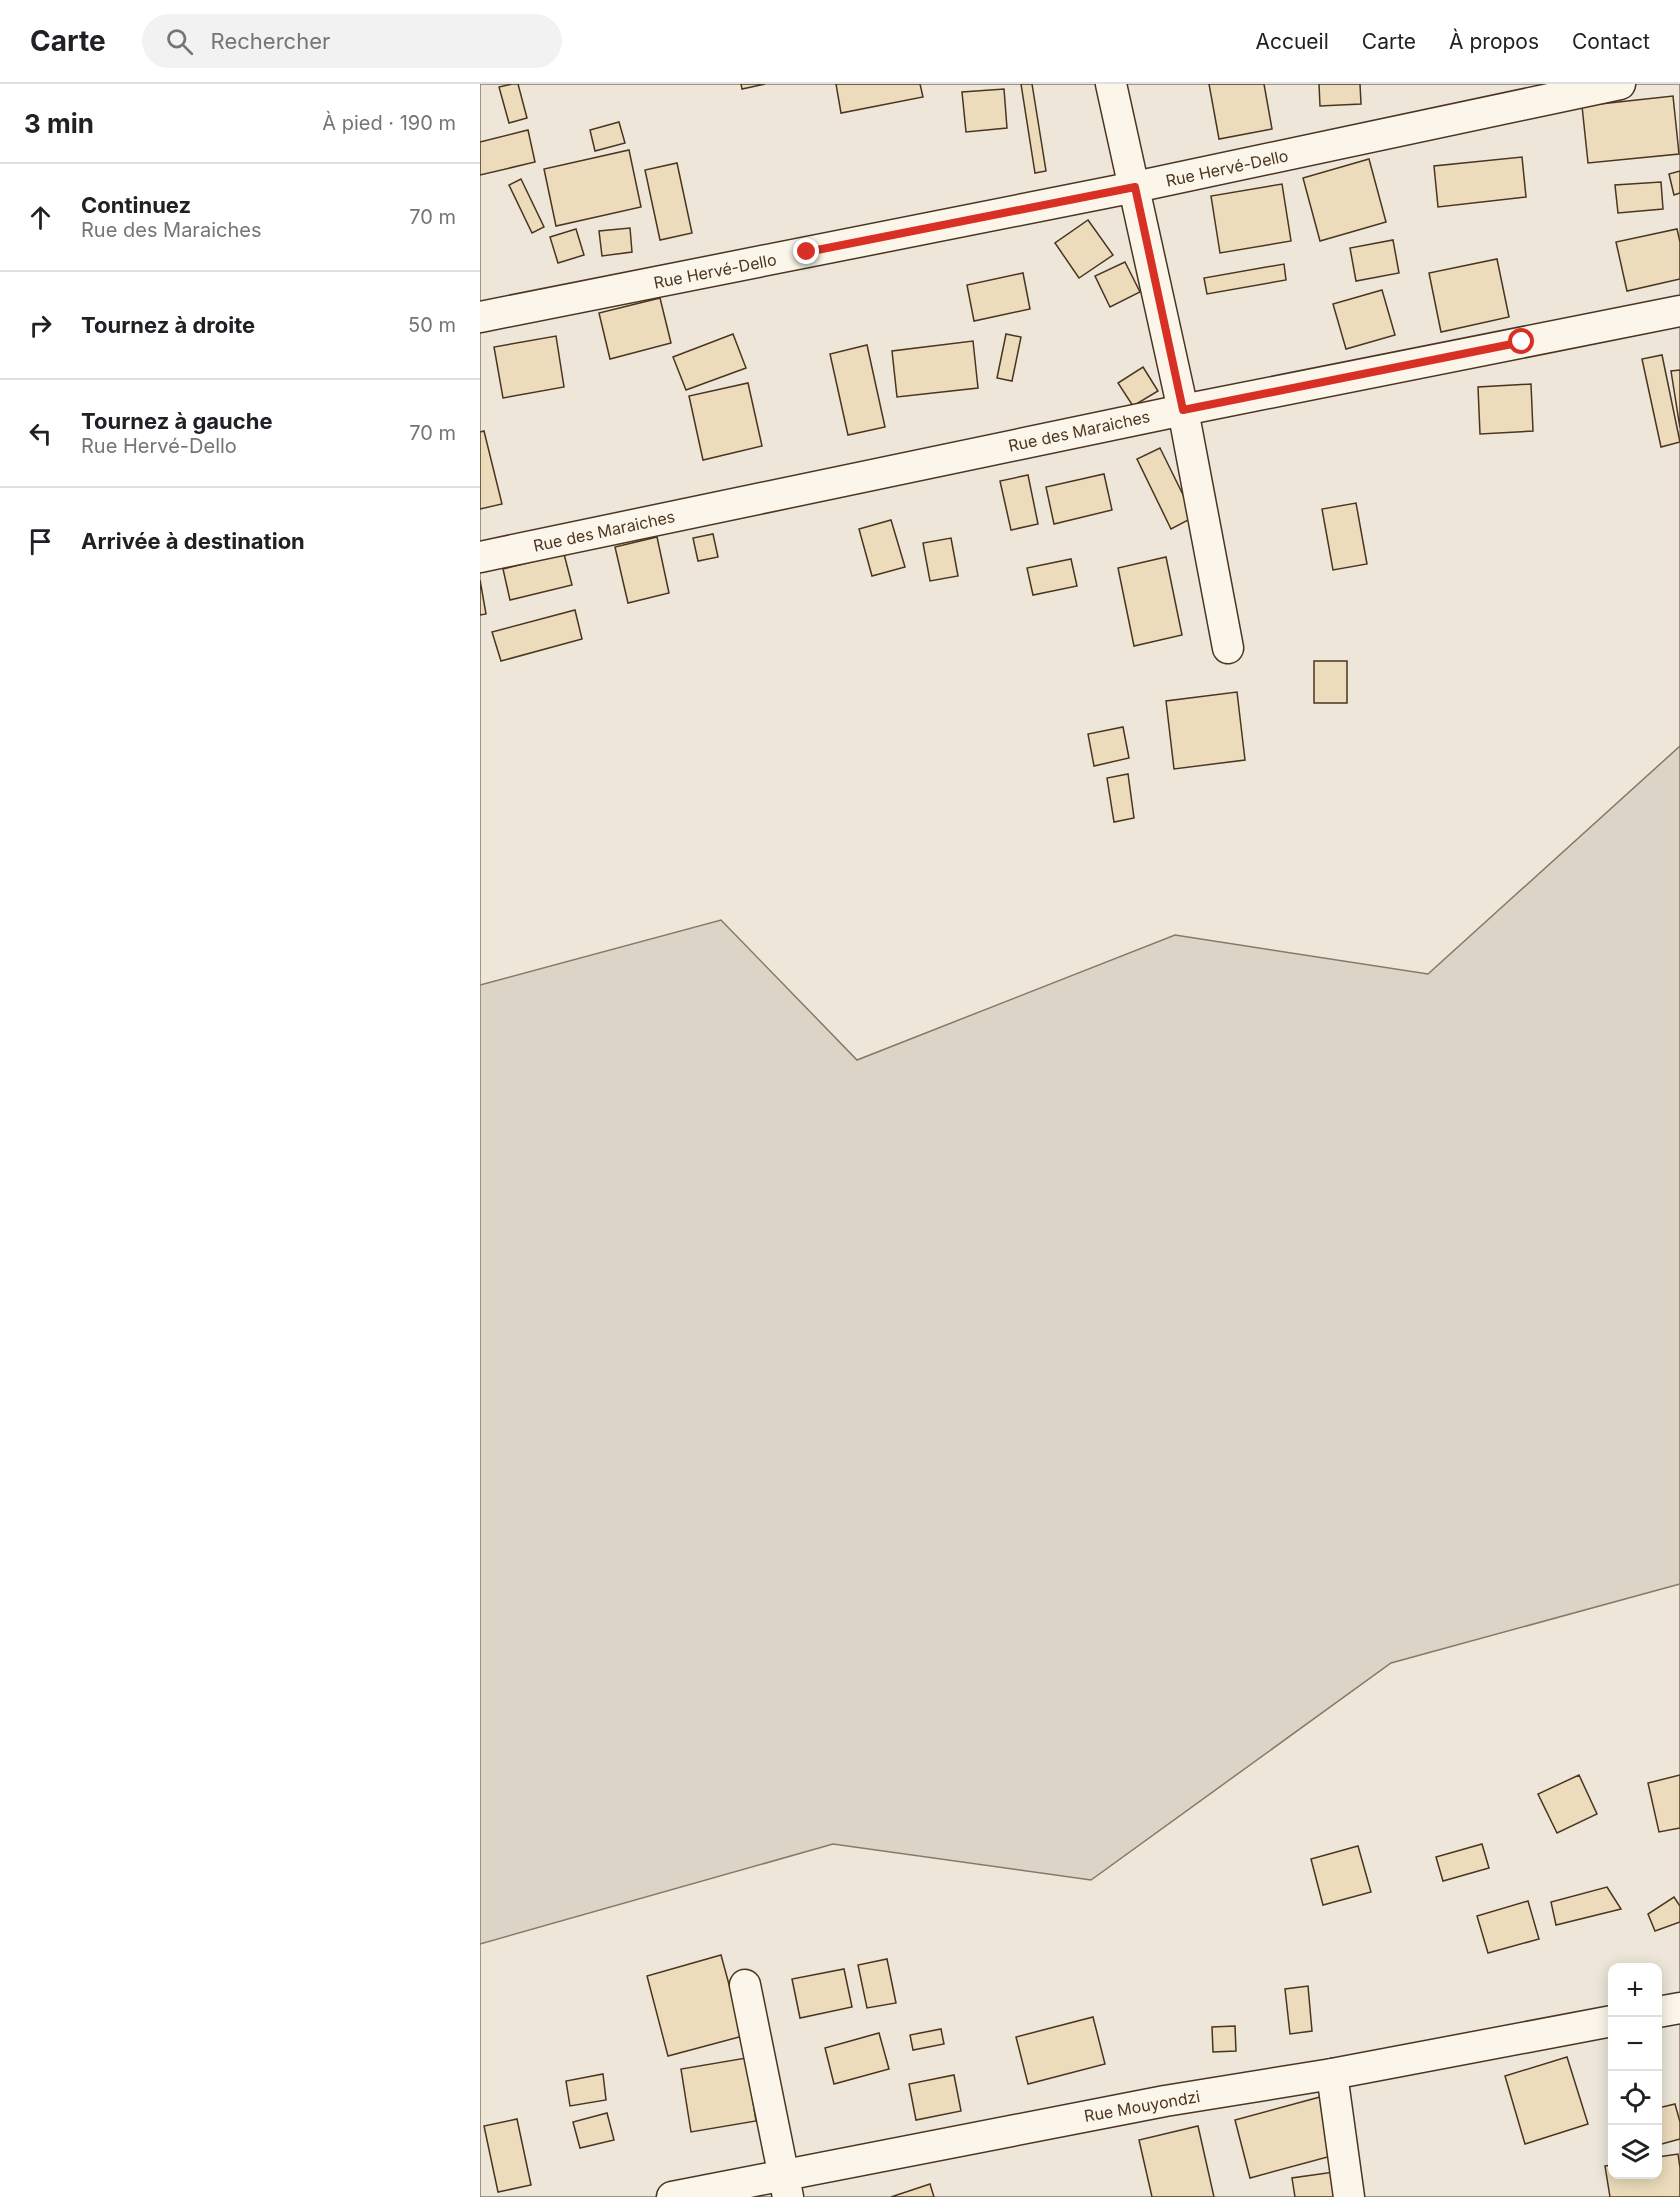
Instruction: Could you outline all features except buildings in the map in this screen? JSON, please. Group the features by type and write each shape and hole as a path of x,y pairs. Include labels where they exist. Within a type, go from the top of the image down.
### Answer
{"street":[{"path":"1111,84 1183,410 1228,648"},
{"name":"Rue Hervé-Dello","path":"480,317 1135,187 1620,84"},
{"name":"Rue des Maraiches","path":"480,557 1183,410 1680,311"},
{"path":"745,1986 786,2185"},
{"path":"1662,2011 1680,2008"},
{"name":"Rue Mouyondzi","path":"672,2197 786,2185 1165,2101 1332,2074 1608,2022"},
{"path":"1332,2074 1348,2197"}],"shaded area":[{"path":"480,84 1680,84 1680,2197 480,2197"},
{"path":"1680,746 1680,1584 1391,1663 1091,1880 833,1844 480,1944 480,985 721,920 857,1060 1175,935 1428,974"}],"route":[{"path":"807,252 1135,187 1183,410 1522,342"}]}
